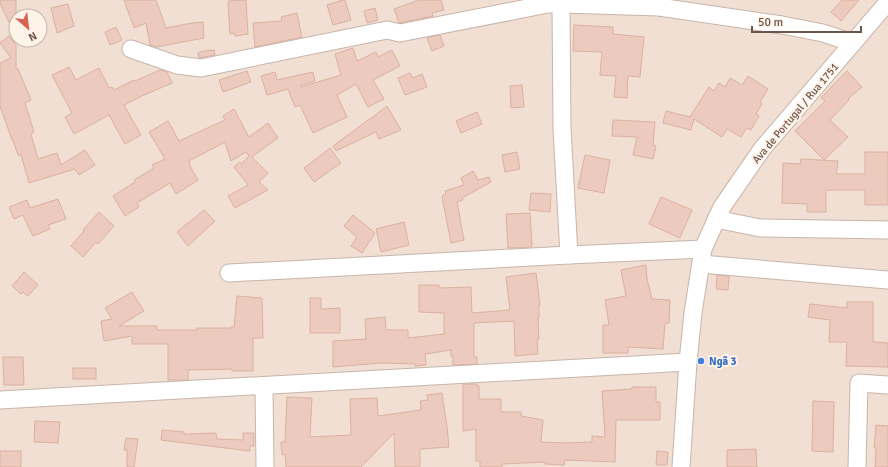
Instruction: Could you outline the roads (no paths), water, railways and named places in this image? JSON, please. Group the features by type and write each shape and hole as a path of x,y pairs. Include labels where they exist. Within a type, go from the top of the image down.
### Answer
{"street":[{"name":"Ava de Portugal / Rua 1751","path":"681,467 693,313 702,256 716,219 722,207 762,149 888,2"},
{"path":"131,49 177,65 201,68 387,30 400,33 548,4 640,3 782,25 823,33 853,43"},
{"path":"561,4 562,129 569,255"},
{"path":"716,219 760,228 888,230"},
{"path":"229,273 569,255 702,256 888,280"},
{"path":"0,400 688,362"},
{"path":"857,467 859,383 888,385"},
{"path":"264,386 265,467"}],"place":[{"name":"Ngã 3","path":"701,361"}]}
